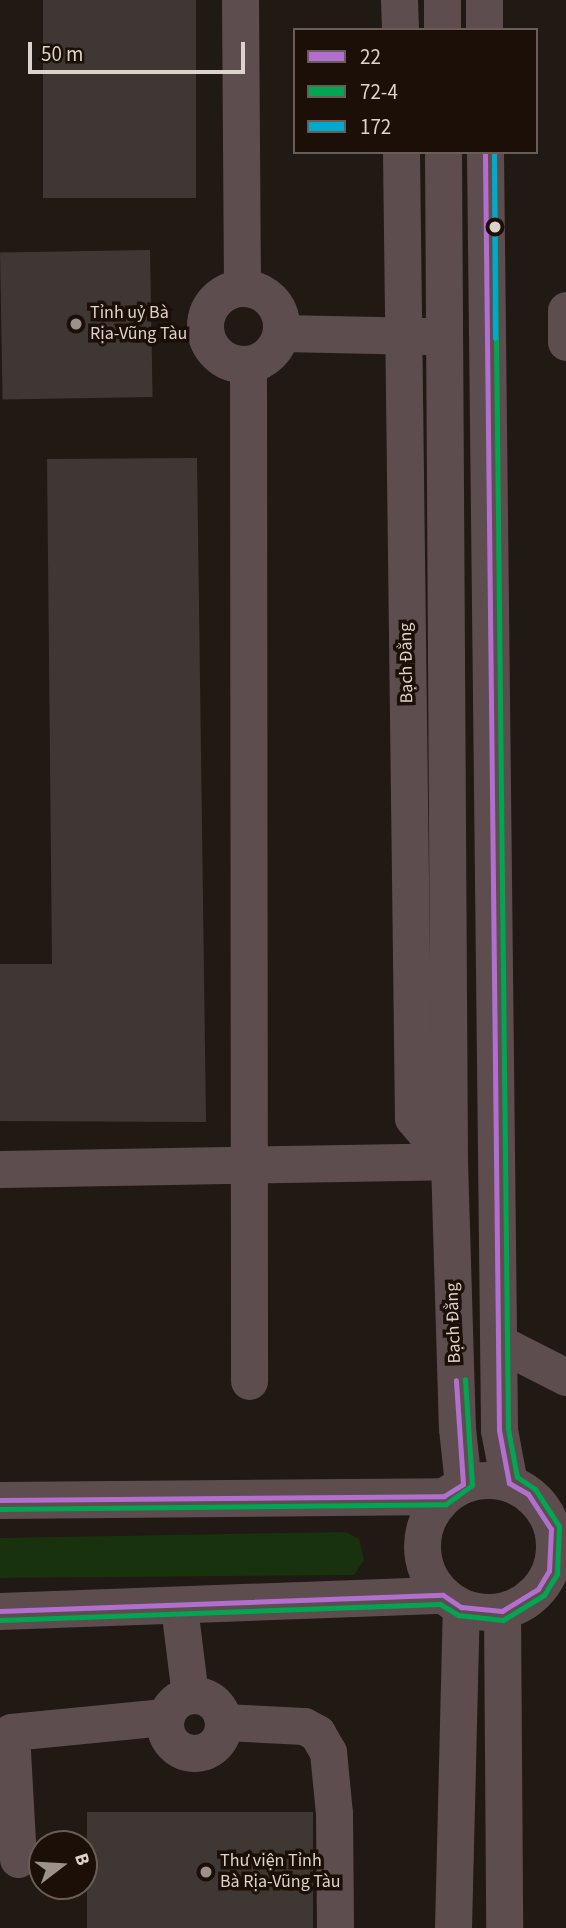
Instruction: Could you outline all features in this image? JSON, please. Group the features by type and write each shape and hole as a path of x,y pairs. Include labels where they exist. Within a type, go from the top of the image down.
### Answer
{"street":[{"path":"240,0 242,288"},
{"path":"399,0 400,28"},
{"path":"442,0 442,28"},
{"path":"484,0 484,28"},
{"name":"Bạch Đằng","path":"401,154 413,1118 449,1161"},
{"name":"Bạch Đằng","path":"443,154 449,1161 457,1428 454,1490"},
{"path":"485,154 499,1430 518,1488 551,1529 554,1550 544,1580 512,1607 505,1928"},
{"path":"242,288 258,290 271,301 280,316 281,333 275,349 248,365 229,362 215,352 206,337 205,320 212,304 224,293 242,288"},
{"path":"566,310 566,342"},
{"path":"281,333 486,338"},
{"path":"248,365 249,1381"},
{"path":"0,1169 449,1161"},
{"path":"499,1343 566,1377"},
{"path":"0,1500 454,1490 486,1480 566,1495"},
{"path":"453,1928 452,1601 429,1578 422,1556 423,1534 430,1513 454,1490"},
{"path":"0,1611 452,1601 512,1607 566,1601"},
{"path":"18,1859 11,1732 177,1706 214,1704 223,1722 214,1746 193,1754 173,1745 177,1706 179,1607"},
{"path":"223,1722 304,1726 317,1734 328,1752 334,1813 335,1928"}],"green space":[{"path":"346,1532 359,1539 364,1560 354,1575 0,1578 0,1538"}],"building":[{"path":"43,0 196,0 196,198 43,198"},
{"name":"Tỉnh uỷ Bà Rịa-Vũng Tàu","path":"150,250 153,397 3,400 0,253"},
{"path":"197,458 206,1122 0,1121 0,964 52,964 47,459"},
{"name":"Thư viện Tỉnh Bà Rịa-Vũng Tàu","path":"87,1812 313,1812 313,1928 87,1928 87,1900 98,1900 98,1830 87,1830"}],"transit line":[{"name":"22","path":"0,1611 443,1595 461,1607 502,1611 538,1589 549,1571 551,1529 528,1494 509,1483 499,1430 485,154"},
{"name":"72-4","path":"0,1620 440,1604 458,1615 503,1620 544,1595 557,1574 559,1526 535,1489 517,1477 508,1429 494,154"},
{"name":"172","path":"494,154 495,338"},
{"name":"72-4","path":"0,1509 446,1504 472,1485 465,1379"},
{"name":"22","path":"0,1500 444,1496 463,1484 456,1380"}],"place":[{"name":"Tỉnh uỷ Bà Rịa-Vũng Tàu","path":"76,324"},
{"name":"Thư viện Tỉnh Bà Rịa-Vũng Tàu","path":"206,1872"}]}
